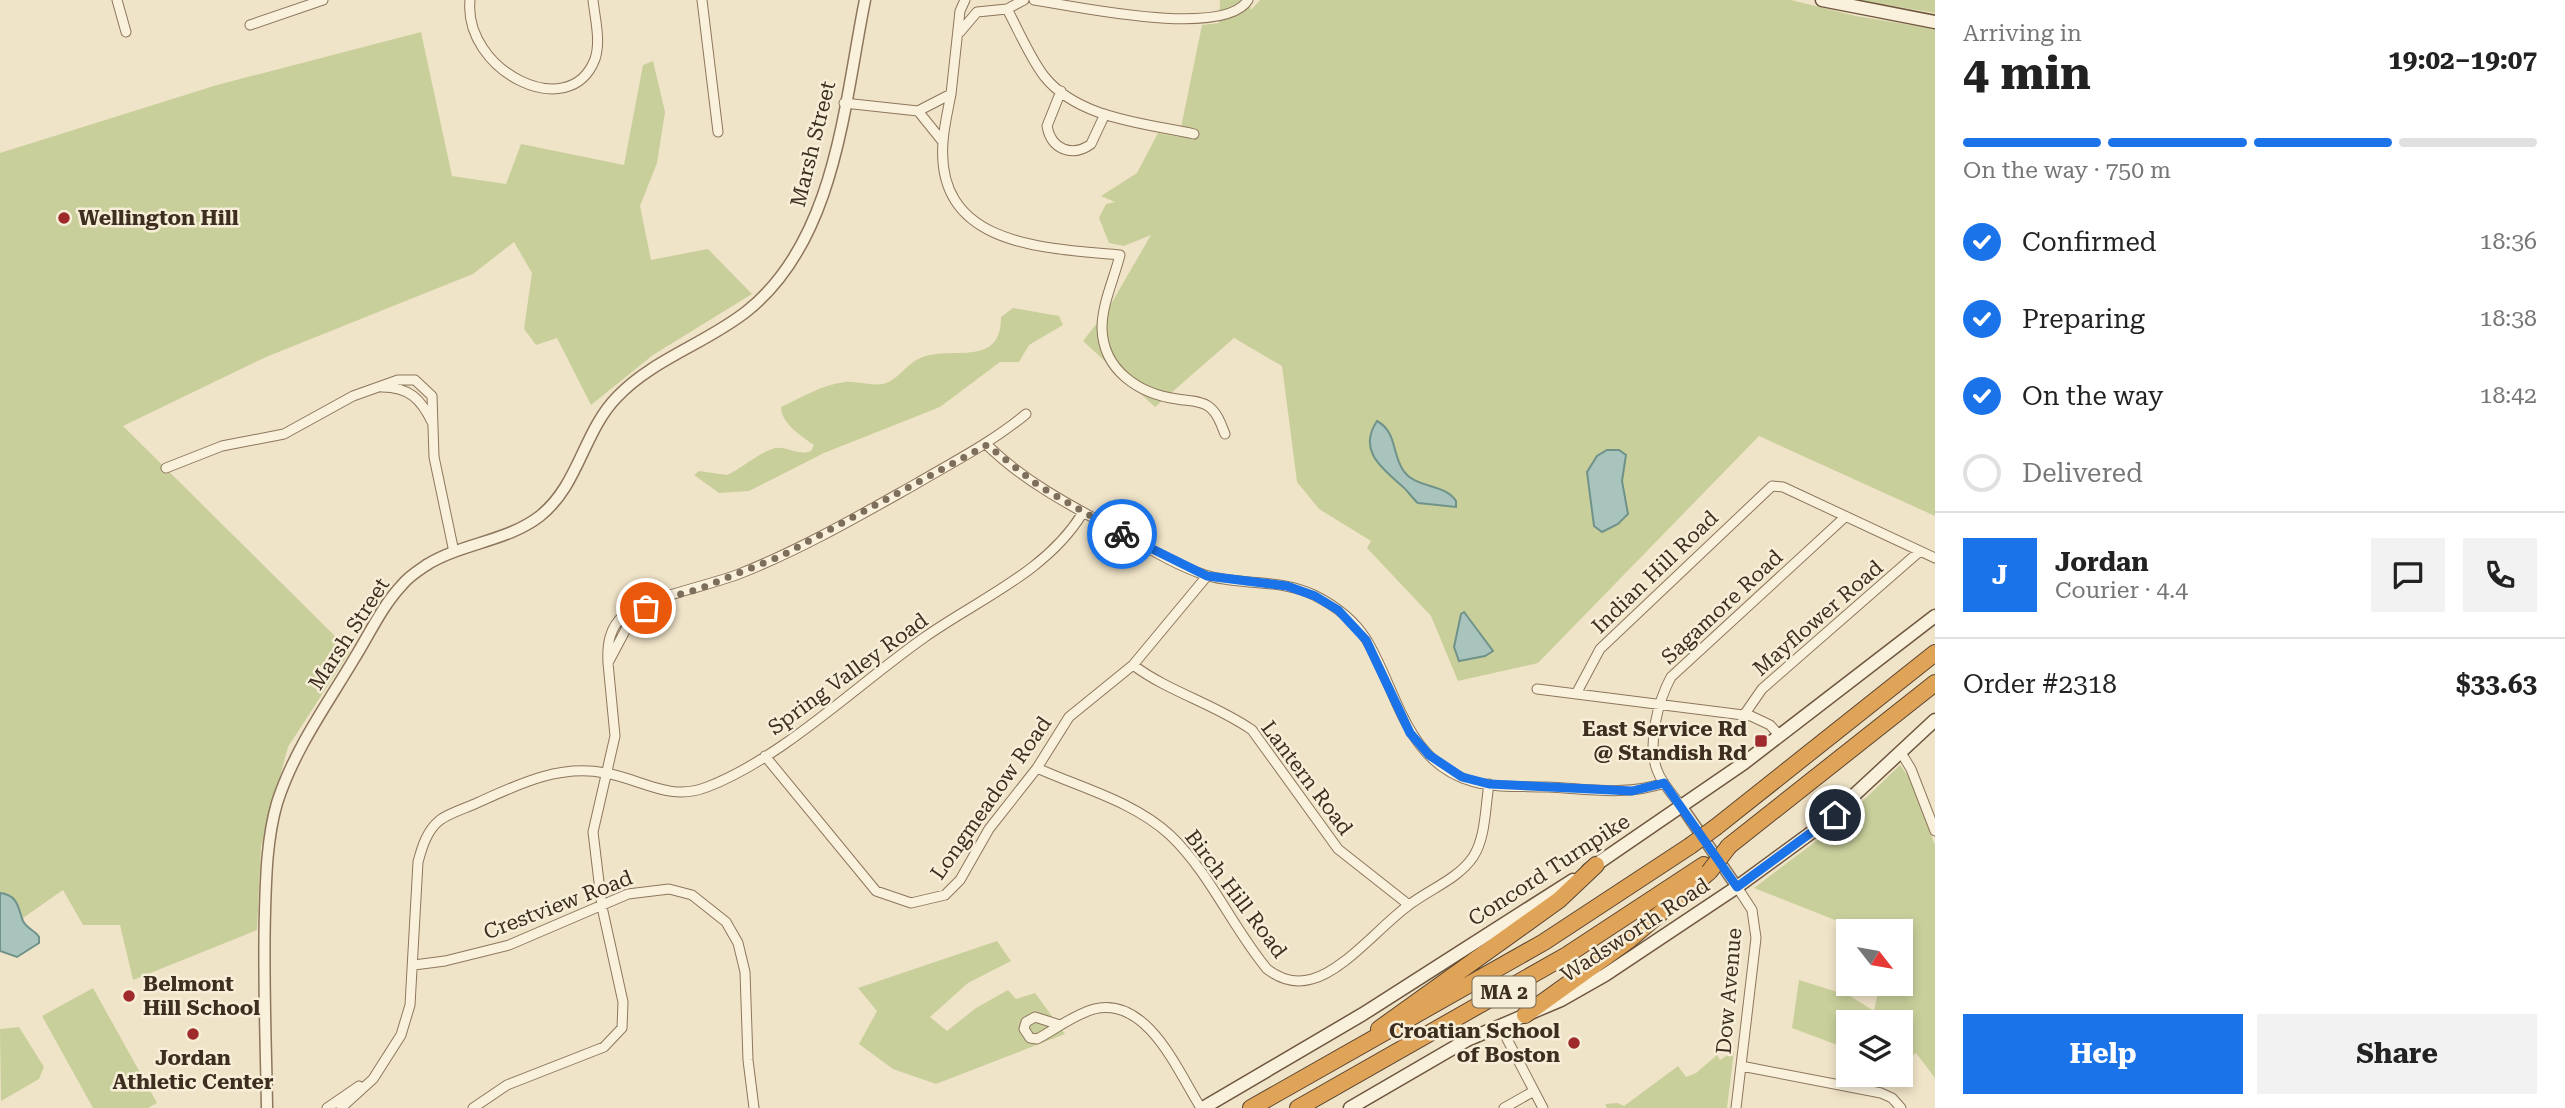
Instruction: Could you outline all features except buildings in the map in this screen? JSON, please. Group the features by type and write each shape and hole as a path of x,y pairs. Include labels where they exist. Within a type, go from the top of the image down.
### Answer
{"highway":[{"name":"MA 2","path":"1251,1108 1569,927 1716,828 1935,653"},
{"name":"MA 2","path":"1298,1108 1558,960 1706,869 1729,846 1935,682"},
{"path":"1353,1051 1397,1013 1559,900 1596,865"},
{"path":"1525,1015 1629,940 1706,869"}],"main road":[{"path":"1822,0 1935,22"},
{"name":"Concord Turnpike","path":"1202,1108 1363,1014 1596,865 1780,736 1935,616"},
{"name":"Wadsworth Road","path":"1350,1108 1461,1044 1593,983 1737,887 1841,810 1935,720"}],"street":[{"path":"117,0 126,33"},
{"path":"250,25 323,0"},
{"path":"470,0 469,17 474,37 489,59 503,73 548,89 575,82 593,63 597,45 593,0"},
{"path":"702,0 718,132"},
{"name":"Marsh Street","path":"267,1108 264,956 268,858 277,805 312,727 394,594 424,566 518,529 537,518 566,488 599,420 617,397 650,371 740,316 779,279 801,249 817,211 844,103 865,0"},
{"path":"965,0 960,12 960,33 943,142 950,189 969,218 986,231 1014,241 1120,255 1103,313 1102,330 1106,352 1116,369 1135,387 1154,395 1195,401 1212,408 1225,434"},
{"path":"960,33 967,20 977,12 1007,9 1024,0"},
{"path":"1034,0 1112,13 1192,18 1234,13 1248,0"},
{"path":"1007,9 1043,74 1061,91 1083,105 1105,114 1194,134"},
{"path":"1061,91 1047,126 1050,138 1059,147 1076,151 1088,147 1097,137 1105,114"},
{"path":"844,103 918,111 951,94"},
{"path":"918,111 943,142"},
{"path":"166,468 222,446 284,434 335,405 374,388 407,378 422,384 432,396 435,457 454,552"},
{"path":"374,388 403,388 418,399 432,422"},
{"path":"473,1108 506,1085 604,1047 615,1039 624,1017 602,906 593,832 616,730 608,642 617,622 630,611 699,589 781,556 987,445 1026,414"},
{"path":"987,445 1019,472 1082,514 1168,559 1207,576 1287,586 1315,596 1338,610 1366,640 1402,720 1420,745 1452,772 1489,784 1632,791 1664,783"},
{"name":"Indian Hill Road","path":"1576,694 1600,649 1772,486 1783,487 1845,517"},
{"name":"Spring Valley Road","path":"373,1079 401,1035 410,1005 418,862 422,846 441,820 519,783 554,773 607,773 639,785 683,793 708,787 765,756 925,637 1028,571 1055,548 1082,514"},
{"path":"1845,517 1935,558"},
{"name":"Sagamore Road","path":"1654,740 1660,705 1669,681 1679,668 1845,517"},
{"name":"Mayflower Road","path":"1744,715 1762,689 1920,551"},
{"name":"Longmeadow Road","path":"765,756 876,891 911,903 945,895 960,880 989,829 1037,768 1069,717 1133,664 1207,576"},
{"name":"Lantern Road","path":"1133,664 1149,677 1233,717 1252,730 1338,849 1409,905"},
{"path":"1537,689 1744,715 1766,722 1780,736"},
{"name":"Dow Avenue","path":"1654,740 1655,762 1664,783 1752,909 1756,938 1736,1108"},
{"path":"1900,751 1911,769 1935,831"},
{"name":"Birch Hill Road","path":"1037,768 1133,809 1169,835 1191,858 1259,960 1267,969 1285,979 1315,979 1330,970 1409,905 1457,873 1474,855 1481,839 1489,784"},
{"name":"Crestview Road","path":"414,965 445,961 509,945 628,894 669,889 692,895 726,922 738,943 745,972 748,1059 754,1108"},
{"path":"1060,1025 1097,1009 1108,1008 1129,1013 1157,1037 1202,1108"},
{"path":"1507,1039 1543,1108"},
{"path":"1741,1066 1881,1093 1892,1098 1901,1108"},
{"path":"327,1108 373,1079"},
{"path":"341,1108 373,1079"},
{"path":"1504,1108 1534,1091"}],"green space":[{"path":"1220,0 1249,0 1251,10 1260,0 1791,0 1856,16 1935,29 1935,516 1759,436 1538,663 1458,681 1431,616 1367,548 1371,541 1319,509 1297,482 1282,366 1234,338 1155,407 1083,341 1108,309 1151,235 1124,246 1109,243 1099,218 1106,204 1115,202 1101,196 1137,173 1158,133 1179,137 1202,25 1219,23"},
{"path":"1857,0 1935,0 1935,13"},
{"path":"421,32 452,176 506,184 521,144 624,165 643,65 653,61 665,112 657,163 640,206 651,260 708,249 752,294 653,355 591,405 557,338 536,345 524,329 532,273 514,242 473,274 266,357 123,426 350,651 288,747 261,846 257,930 133,980 120,925 83,925 63,890 0,934 0,153 217,85"},
{"path":"1013,308 1059,316 1063,325 1029,345 1019,362 1000,362 940,407 824,453 749,491 719,493 694,475 699,471 727,475 772,449 782,448 801,453 811,451 814,445 788,424 781,407 836,384 889,382 923,357 984,349 993,343 999,333 1001,317"},
{"path":"1900,765 1909,777 1935,845 1935,1078 1916,1053 1913,1055 1913,1010 1874,1010 1877,996 1913,996 1913,919 1836,920 1754,888 1840,823"},
{"path":"997,941 1011,961 968,983 930,1017 947,1031 976,1008 1008,990 1016,999 1035,993 1065,1034 936,1084 893,1069 859,1044 877,1011 858,988"},
{"path":"1799,980 1836,992 1836,996 1850,996 1872,1010 1836,1010 1836,1044 1792,1028"},
{"path":"93,988 157,1103 148,1108 93,1108 42,1016"},
{"path":"19,1027 44,1067 39,1079 1,1101 0,1029"},
{"path":"1734,1051 1727,1108 1607,1108 1605,1104 1618,1103 1624,1106 1678,1066 1686,1077 1696,1073 1717,1055 1720,1060"}],"water":[{"path":"1377,421 1388,431 1400,464 1408,476 1445,491 1456,501 1456,507 1418,503 1380,466 1371,450 1370,441"},
{"path":"1607,450 1619,450 1626,455 1622,481 1628,514 1618,524 1602,532 1594,526 1587,472 1597,456"},
{"path":"1464,612 1493,651 1485,656 1459,661 1454,647 1461,614"},
{"path":"0,893 14,900 25,924 39,937 39,943 17,957 0,951"}],"way so far":[{"path":"646,608 656,601 699,589 781,556 987,445 1002,460 1039,486 1082,514 1122,534"}],"place":[{"name":"Wellington Hill","path":"64,218"},
{"name":"East Service Rd @ Standish Rd","path":"1761,741"},
{"name":"Belmont Hill School","path":"129,996"},
{"name":"Jordan Athletic Center","path":"193,1034"},
{"name":"Croatian School of Boston","path":"1574,1043"}],"route":[{"path":"1122,534 1207,576 1287,586 1315,596 1338,610 1358,628 1366,640 1410,733 1429,755 1462,777 1489,784 1632,791 1664,783 1737,887 1835,815"}]}
